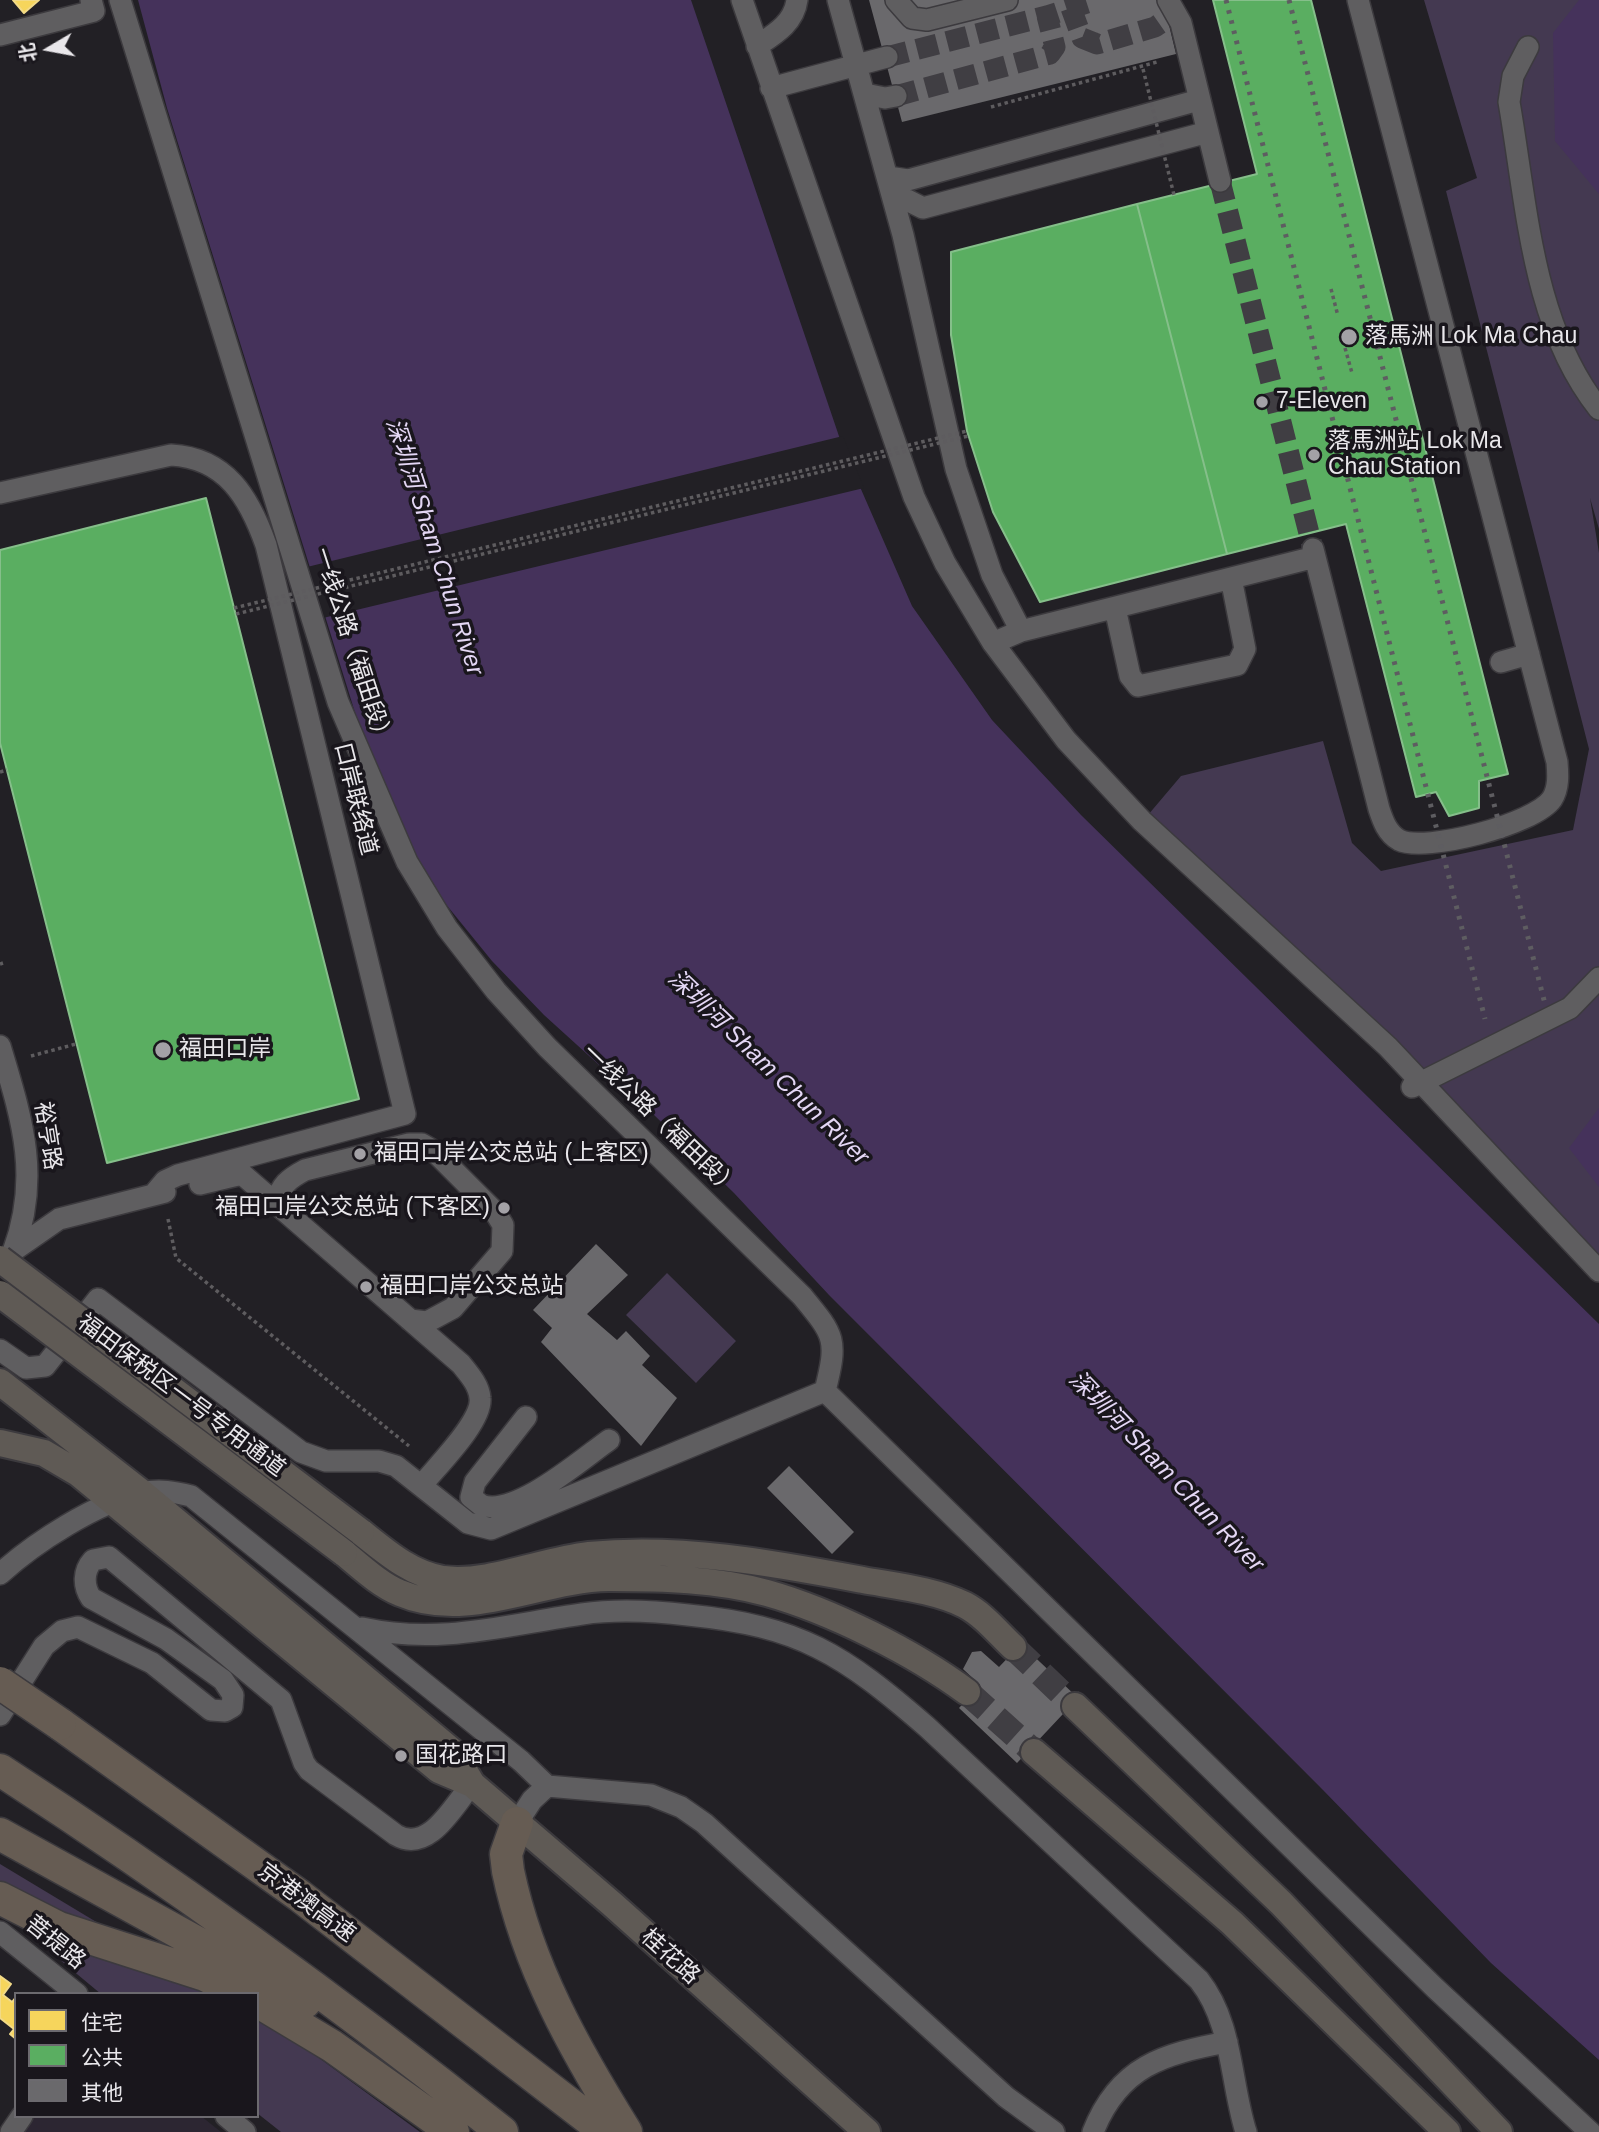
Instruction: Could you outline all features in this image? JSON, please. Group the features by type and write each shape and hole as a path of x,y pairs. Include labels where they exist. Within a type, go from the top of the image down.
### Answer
{"highway":[{"name":"京港澳高速","path":"0,1683 300,1896 606,2132"},
{"path":"11,1777 216,1917 412,2060 502,2132"},
{"path":"517,1823 506,1854 508,1871 541,1976 580,2058 626,2132"},
{"path":"0,1834 209,1952 412,2060"},
{"path":"0,1898 59,1928 205,1975 239,1992"},
{"path":"259,2002 365,2068 453,2132"}],"main road":[{"name":"福田保税区一号专用通道","path":"7,1255 398,1561 427,1575 465,1580 564,1559 628,1553 709,1555 776,1563 905,1588 965,1605 982,1617 1013,1647"},
{"name":"福田保税区一号专用通道","path":"0,1294 399,1593 446,1604 470,1603 528,1589 605,1578 696,1581 758,1591 819,1612 897,1649 967,1692"},
{"path":"0,1382 142,1493 453,1752 472,1784"},
{"path":"0,1443 44,1453 63,1462 439,1770 472,1784"},
{"path":"1076,1706 1281,1903 1499,2132"},
{"path":"1034,1752 1232,1923 1447,2132"},
{"name":"桂花路","path":"472,1784 867,2132"}],"street":[{"path":"0,35 94,11 91,0"},
{"name":"一线公路（福田段）","path":"120,0 338,702 363,767 407,862 447,928 513,1010 547,1047 802,1296 826,1325 834,1344 815,1395"},
{"path":"741,0 914,497 945,564 993,643 1066,740 1142,821 1388,1047 1417,1085 1599,1271"},
{"path":"757,46 782,30 796,12 797,0"},
{"path":"838,0 888,177 956,469 992,575 1021,631"},
{"path":"896,0 912,18 928,20 1007,0"},
{"path":"993,643 1021,631 1231,578 1314,553 1379,808 1389,831 1397,839 1407,843 1431,844 1517,822 1542,809 1552,799 1558,777 1557,762 1358,0"},
{"path":"1170,10 1199,100 1220,181"},
{"path":"1528,47 1513,76 1509,102 1542,290 1558,344 1578,383 1599,409"},
{"path":"771,88 887,57"},
{"path":"865,94 885,99 896,96"},
{"path":"888,177 908,180 1199,100"},
{"path":"888,177 903,198 923,208 1208,132"},
{"name":"口岸联络道","path":"0,493 155,456 185,456 199,460 226,475 247,498 266,545 405,1114 178,1175 165,1181 154,1194"},
{"path":"1115,608 1130,676 1138,686 1237,665 1245,649 1231,578"},
{"path":"1501,662 1529,654"},
{"path":"1417,1085 1570,1008 1599,978"},
{"name":"裕亨路","path":"0,1046 22,1123 29,1168 24,1217 0,1272"},
{"path":"276,1203 280,1188 289,1178 305,1171 409,1144 422,1144 434,1151 495,1212 503,1225 502,1251 453,1308 427,1322 410,1320"},
{"path":"7,1255 59,1219 242,1174 461,1364 474,1381 481,1399 475,1419 422,1485"},
{"path":"0,1350 26,1368 45,1366 98,1299 301,1452 326,1461 396,1466 468,1523 491,1529 815,1395 1435,1988 1590,2132"},
{"path":"526,1417 475,1482 471,1497 481,1505 506,1504 527,1496 609,1440"},
{"path":"0,1574 40,1544 115,1502 142,1493 175,1492 191,1496 521,1761 547,1786 651,1795 681,1807 704,1823 1006,2097 1055,2132"},
{"path":"0,1715 44,1646 62,1631 78,1627 152,1663 211,1710 226,1711 232,1707 233,1695 223,1680 166,1639 92,1598 87,1592 86,1570 93,1560 109,1556 281,1700 309,1770 396,1835 412,1841 429,1836 472,1784"},
{"path":"356,1627 421,1637 469,1633 585,1613 659,1612 744,1622 803,1639 835,1655 884,1690 1182,1964 1212,1996 1227,2042 1237,2102 1247,2132"},
{"path":"517,1823 532,1800 547,1786"},
{"name":"菩提路","path":"0,1933 74,1992"},
{"path":"1093,2132 1113,2094 1138,2070 1178,2052 1227,2042"}],"path":[{"path":"991,107 1143,69 1157,62"},
{"path":"1143,69 1174,195"},
{"path":"1331,289 1338,316"},
{"path":"1345,348 1352,373"},
{"path":"234,608 967,434 236,614"},
{"path":"0,772 7,770"},
{"path":"30,1056 76,1044"},
{"path":"168,1219 176,1258 409,1447"}],"shaded area":[{"path":"1424,0 1599,0 1599,529 1590,498 1599,553 1599,1269 1427,1080 1148,815 1181,776 1323,741 1352,843 1381,871 1573,830 1589,749 1446,191 1477,178"},
{"path":"667,1273 736,1341 696,1383 626,1315"},
{"path":"0,1864 213,1992 99,1992 0,1910"},
{"path":"259,2020 300,2044 420,2132 281,2132 259,2115"},
{"path":"34,2118 204,2118 221,2132 24,2132"}],"water":[{"name":"深圳河 Sham Chun River","path":"138,0 691,0 843,448 912,606 992,720 1081,815 1599,1324 1599,2060 1491,1963 1323,1790 829,1295 734,1193 652,1113 544,1015 492,961 427,881 367,751 167,108"},
{"path":"1579,0 1599,0 1599,194 1555,141 1553,33"},
{"path":"1599,1108 1599,1187 1569,1148"}],"pier":[{"path":"843,436 864,488 323,618 307,567"}],"building: 住宅":[{"path":"13,0 39,0 24,13"},
{"path":"0,1976 11,1984 3,1995 12,2002 14,2000 14,2029 0,2018"}],"building: 公共":[{"name":"落馬洲站 Lok Ma Chau Station","path":"1213,0 1311,0 1508,774 1479,781 1479,808 1449,816 1436,792 1416,797 1346,524 1227,554 1137,204 1257,174"},
{"path":"1137,204 1227,554 1040,602 993,512 967,431 951,335 951,252"},
{"name":"福田口岸","path":"206,498 359,1099 107,1163 0,743 0,550"}],"building: 其他":[{"path":"869,0 1163,0 1176,54 902,122"},
{"path":"596,1244 628,1275 587,1314 617,1340 626,1331 650,1356 642,1365 677,1398 641,1446 541,1342 552,1328 533,1310"},
{"path":"789,1466 854,1532 832,1554 767,1488"},
{"path":"1021,1644 1078,1698 1017,1763 959,1708 980,1685 963,1669 972,1652 981,1651 999,1667"}],"tunnel":[{"path":"887,57 1047,16 1096,0"},
{"path":"1071,8 1082,38 1097,44 1155,27 1165,20"},
{"path":"896,96 1050,54 1055,47 1047,16"},
{"path":"1220,181 1313,549"},
{"path":"1013,1647 1075,1706"},
{"path":"967,1692 1034,1752"}],"railway":[{"path":"1226,0 1485,1019"},
{"path":"1289,0 1545,1004"}],"place":[{"name":"落馬洲 Lok Ma Chau","path":"1349,337"},
{"name":"7-Eleven","path":"1262,402"},
{"name":"落馬洲站 Lok Ma Chau Station","path":"1314,455"},
{"name":"福田口岸","path":"163,1050"},
{"name":"福田口岸公交总站 (上客区)","path":"360,1154"},
{"name":"福田口岸公交总站 (下客区)","path":"504,1208"},
{"name":"福田口岸公交总站","path":"366,1287"},
{"name":"国花路口","path":"401,1756"}]}
